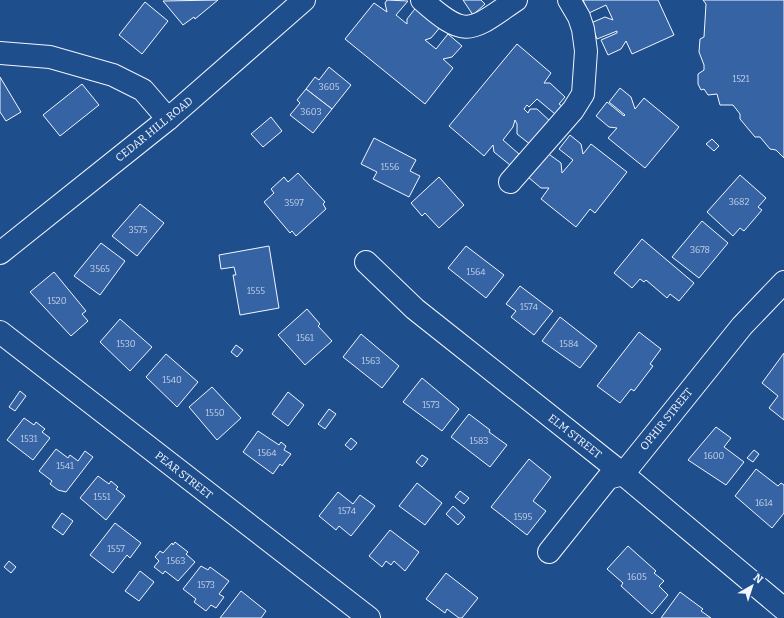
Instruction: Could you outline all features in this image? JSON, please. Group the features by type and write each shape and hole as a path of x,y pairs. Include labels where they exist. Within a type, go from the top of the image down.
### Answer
{"street":[{"name":"CEDAR HILL ROAD","path":"0,253 168,119 304,0"},
{"path":"422,0 451,23 469,28 479,25 516,0"},
{"path":"510,182 573,110 583,94 586,57 584,36 579,17 569,0"},
{"path":"0,53 50,57 113,75 143,90 168,119"},
{"name":"ELM STREET","path":"366,262 414,310 623,474 784,609"},
{"name":"OPHIR STREET","path":"549,552 608,478 623,474 742,326 784,282"},
{"name":"PEAR STREET","path":"0,332 369,618"}],"building":[{"path":"218,0 195,19 194,17 183,25 163,1"},
{"path":"387,0 408,1 396,15 407,24 407,19 418,5 442,25 431,38 425,40 436,49 448,34 462,46 452,57 443,59 453,68 425,104 345,39 374,3 387,12 385,3"},
{"path":"463,0 481,0 485,4 473,15"},
{"path":"583,0 658,0 674,35 632,54 626,41 621,49 608,55 601,40 617,33 617,31 597,39 591,23 605,17 613,20 606,5 589,13"},
{"path":"703,0 784,0 784,158 776,150 770,149 760,137 755,137 740,119 740,114 733,105 720,105 717,94 708,95 704,89 701,90 698,84 698,74 704,70 704,65 699,52 700,39 704,37 706,4"},
{"path":"145,2 168,21 142,54 119,35"},
{"path":"517,44 551,73 544,83 550,83 565,97 559,104 562,106 555,114 537,99 529,107 527,105 524,109 528,113 530,109 537,109 551,122 531,145 517,134 517,124 515,120 513,127 503,140 519,154 510,165 494,152 493,145 484,156 449,126"},
{"path":"329,67 351,85 332,109 306,89 315,77 319,80"},
{"path":"0,77 21,112 6,121 0,112"},
{"path":"82,84 99,105 60,136 43,115"},
{"path":"620,88 631,97 635,109 644,98 679,127 645,168 608,138 617,128 609,127 596,116 607,102 624,116 625,115 609,102"},
{"path":"306,89 332,109 313,133 290,115 300,103 297,100"},
{"path":"271,117 282,131 263,147 251,134"},
{"path":"570,135 581,144 583,154 591,144 627,172 595,213 590,209 576,227 541,199 549,188 541,188 528,177 546,152 561,163 562,173 573,160 559,149"},
{"path":"374,138 416,160 410,171 420,176 409,197 373,179 377,172 361,164"},
{"path":"712,139 719,146 714,151 706,144"},
{"path":"298,173 325,202 323,204 326,209 296,236 292,231 290,233 264,202 274,193 271,189 284,177 288,182"},
{"path":"740,175 766,198 758,207 762,210 744,231 740,228 733,236 707,212"},
{"path":"439,177 464,205 439,228 425,213 422,216 411,203"},
{"path":"140,204 164,223 137,256 112,236"},
{"path":"702,221 728,243 699,278 672,257"},
{"path":"642,239 694,283 679,301 670,294 667,298 646,280 644,282 640,279 632,288 614,273"},
{"path":"101,243 125,261 100,295 74,276"},
{"path":"269,246 279,308 240,315 233,275 236,275 234,267 221,269 219,255"},
{"path":"466,246 504,275 486,298 448,268"},
{"path":"54,272 86,311 82,314 88,321 71,336 30,292"},
{"path":"520,286 553,311 534,335 511,317 516,311 506,304"},
{"path":"307,309 320,324 318,326 332,341 305,365 278,335"},
{"path":"560,317 597,346 580,368 542,341"},
{"path":"120,319 152,347 130,371 100,342"},
{"path":"639,332 661,349 650,364 653,366 634,391 631,389 620,403 597,386"},
{"path":"361,334 399,366 382,388 343,357"},
{"path":"236,345 243,350 237,357 231,352"},
{"path":"784,353 784,420 769,408 778,396 762,383"},
{"path":"166,354 198,382 177,407 146,377"},
{"path":"422,378 459,409 442,431 403,402"},
{"path":"212,387 241,418 217,440 189,407"},
{"path":"20,391 26,396 15,411 9,407"},
{"path":"288,392 304,405 288,426 272,414"},
{"path":"329,409 336,414 325,429 318,424"},
{"path":"469,414 490,430 489,432 507,445 490,467 451,437"},
{"path":"24,418 34,425 36,422 45,429 42,432 50,438 33,460 7,440"},
{"path":"716,427 731,438 724,447 744,462 726,485 688,460"},
{"path":"258,431 279,445 281,442 286,446 284,450 291,454 282,466 280,464 273,474 243,452"},
{"path":"351,438 357,443 351,450 345,445"},
{"path":"56,449 68,458 70,455 78,461 85,451 93,457 66,492 58,490 50,484 52,481 39,471"},
{"path":"754,450 759,454 753,462 747,458"},
{"path":"422,455 428,459 422,467 416,462"},
{"path":"529,459 551,477 533,501 546,511 527,535 491,507"},
{"path":"756,469 778,486 781,483 784,485 784,513 772,528 735,496"},
{"path":"98,476 109,484 111,481 118,487 116,489 125,496 106,520 80,498"},
{"path":"417,483 442,503 425,525 399,506"},
{"path":"460,491 469,498 464,504 455,497"},
{"path":"338,492 353,504 360,495 375,506 351,536 339,526 336,530 319,516"},
{"path":"453,506 465,517 458,525 446,514"},
{"path":"62,513 73,521 63,535 52,527"},
{"path":"115,523 141,543 130,558 127,555 113,573 90,555"},
{"path":"390,530 419,552 405,571 394,561 391,565 386,561 382,567 369,556"},
{"path":"175,542 188,552 186,554 195,562 178,581 165,571 163,574 154,567 159,561 155,557 160,551 163,553 172,543 173,545"},
{"path":"628,546 656,571 654,573 664,581 659,586 668,595 652,614 621,586 623,583 607,569"},
{"path":"9,561 16,567 11,573 4,567"},
{"path":"201,566 208,570 210,567 229,581 219,594 224,597 216,608 211,605 206,611 194,602 196,599 183,589"},
{"path":"140,571 154,582 139,601 125,591"},
{"path":"446,573 478,598 462,618 459,618 447,609 445,613 426,599"},
{"path":"241,591 266,611 261,618 220,618"},
{"path":"680,592 703,609 701,611 711,618 661,618"}]}
